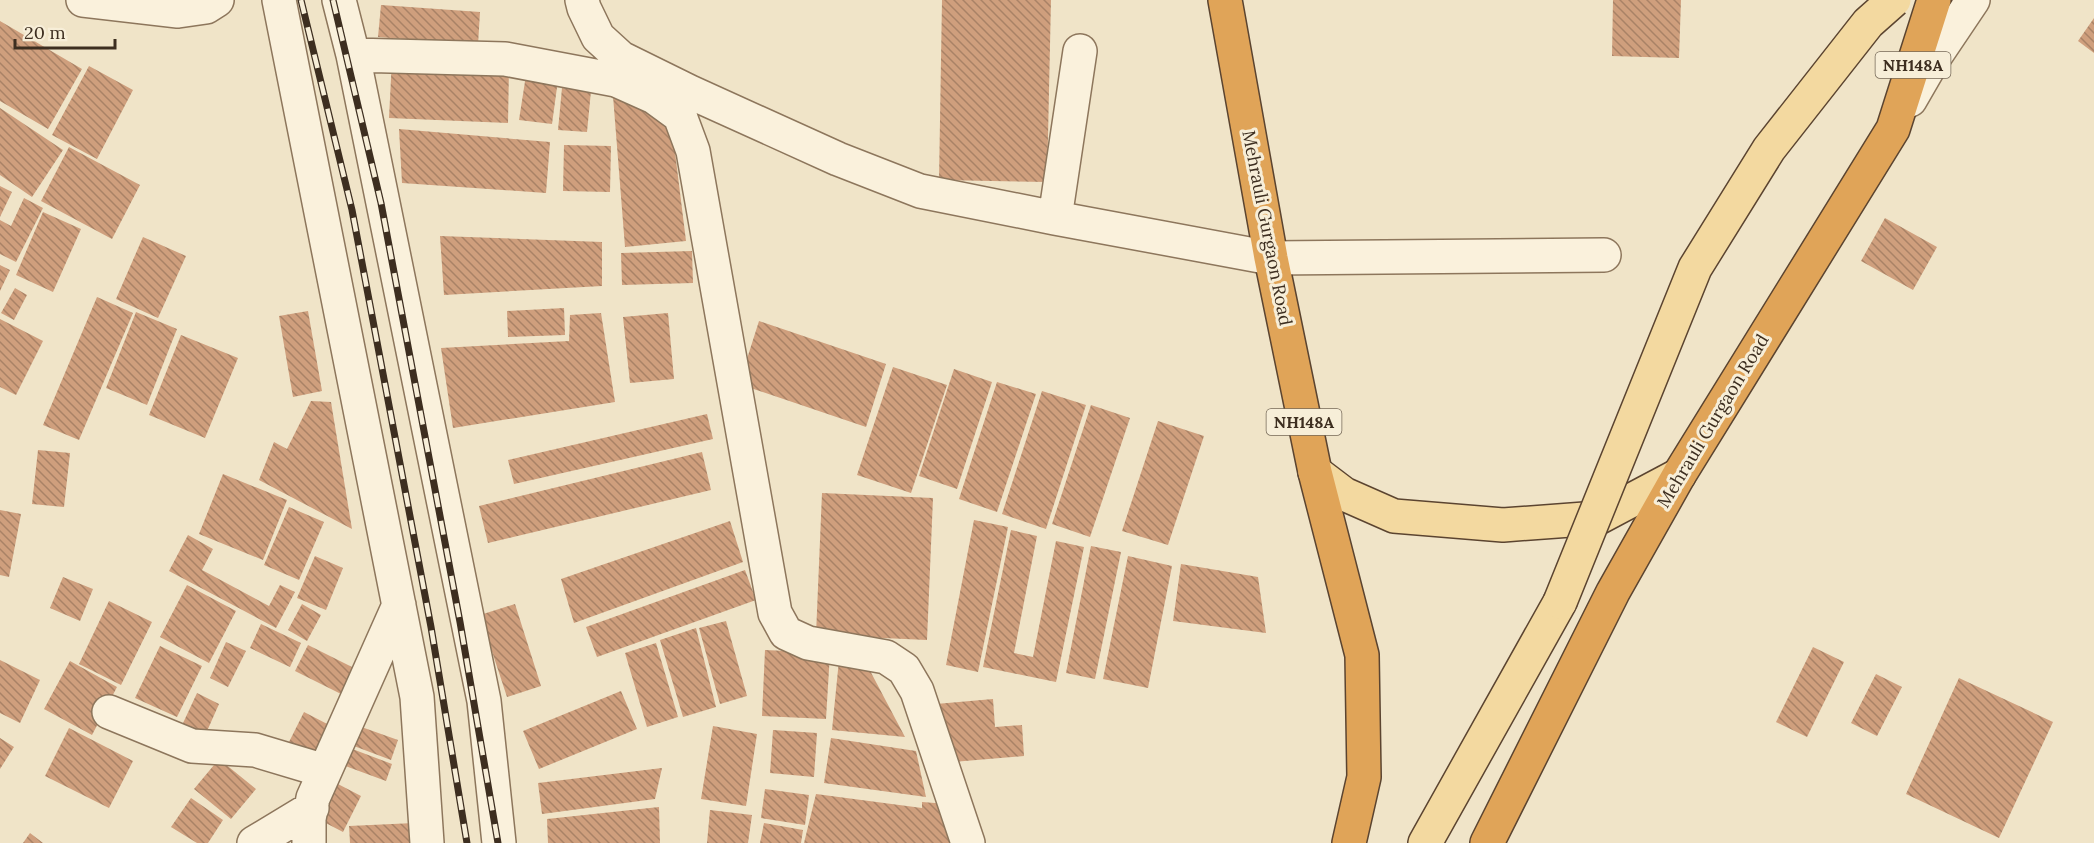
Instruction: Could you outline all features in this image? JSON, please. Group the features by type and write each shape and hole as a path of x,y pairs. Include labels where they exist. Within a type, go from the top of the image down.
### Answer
{"highway":[{"name":"Mehrauli Gurgaon Road","path":"1225,0 1271,258 1314,472 1362,655 1364,777 1349,843"},
{"name":"Mehrauli Gurgaon Road","path":"1487,843 1613,592 1678,475 1893,129 1934,0"}],"main road":[{"path":"1425,843 1560,602 1695,268 1769,149 1868,23 1894,0"},
{"path":"1314,472 1344,494 1394,516 1503,525 1598,518 1678,475"}],"street":[{"path":"82,0 178,11 206,7 217,0"},
{"path":"279,0 417,697 427,843"},
{"path":"339,0 353,55 484,701 499,843"},
{"path":"582,0 598,37 621,58 838,159 920,191 1271,258 1604,255"},
{"path":"1893,129 1936,55 1973,0"},
{"path":"1055,218 1080,51"},
{"path":"353,55 516,61 616,80 654,97 680,116 693,151 775,613 786,633 808,643 886,657 904,669 917,691 968,843"},
{"path":"309,843 313,798 399,605"},
{"path":"109,712 192,746 255,750 325,771"},
{"path":"254,843 312,808"}],"building":[{"path":"942,0 1051,0 1047,182 939,180"},
{"path":"1613,0 1681,0 1679,58 1612,56"},
{"path":"381,5 480,12 478,45 378,37"},
{"path":"2094,18 2094,53 2078,41"},
{"path":"0,21 82,69 48,129 0,101"},
{"path":"392,59 509,68 508,123 389,118"},
{"path":"89,66 133,90 97,159 52,135"},
{"path":"526,75 558,80 552,124 519,120"},
{"path":"562,88 591,91 587,132 558,130"},
{"path":"613,96 671,120 686,241 625,247"},
{"path":"0,108 63,150 32,197 0,175"},
{"path":"399,129 550,142 546,193 402,183"},
{"path":"564,145 611,146 610,192 563,191"},
{"path":"69,147 140,185 112,239 41,201"},
{"path":"0,186 12,192 0,217"},
{"path":"24,198 43,208 16,262 0,254 0,220 11,226"},
{"path":"43,212 81,229 53,292 16,275"},
{"path":"1885,218 1937,247 1913,290 1861,261"},
{"path":"440,236 602,242 602,286 444,295"},
{"path":"143,237 186,256 158,318 116,299"},
{"path":"692,251 693,283 622,285 621,253"},
{"path":"0,265 10,270 0,291"},
{"path":"15,288 27,295 14,320 1,313"},
{"path":"97,297 133,313 79,440 43,425"},
{"path":"564,308 565,335 508,337 507,311"},
{"path":"308,311 322,391 293,397 279,316"},
{"path":"136,312 177,329 147,405 106,388"},
{"path":"601,313 615,402 453,428 441,348 569,341 570,315"},
{"path":"668,313 674,379 630,383 623,317"},
{"path":"0,319 43,341 16,395 0,387"},
{"path":"759,321 886,364 866,427 739,384"},
{"path":"181,335 238,358 205,438 149,415"},
{"path":"893,367 947,385 911,493 857,475"},
{"path":"954,369 992,382 957,489 919,476"},
{"path":"997,382 1036,394 997,512 959,499"},
{"path":"1042,391 1086,405 1046,529 1002,514"},
{"path":"311,401 331,402 352,529 259,480 274,442 287,449"},
{"path":"1091,405 1130,418 1090,537 1052,524"},
{"path":"707,414 713,439 514,484 508,460"},
{"path":"1158,421 1204,436 1168,545 1122,531"},
{"path":"38,450 70,453 64,507 32,504"},
{"path":"702,452 711,490 488,543 479,506"},
{"path":"223,474 287,500 263,560 199,534"},
{"path":"822,493 933,498 927,640 816,635"},
{"path":"289,507 324,522 299,580 264,565"},
{"path":"0,510 21,514 9,577 0,575"},
{"path":"974,520 1008,527 978,672 946,665"},
{"path":"730,521 743,562 574,623 561,579"},
{"path":"1011,530 1037,536 1014,653 1033,657 1056,541 1084,547 1056,682 983,667"},
{"path":"188,535 213,549 202,570 269,606 280,585 295,592 276,628 169,571"},
{"path":"1091,546 1121,552 1095,679 1066,673"},
{"path":"315,556 343,568 326,610 297,598"},
{"path":"1128,556 1172,566 1148,688 1103,679"},
{"path":"1181,564 1258,577 1266,633 1173,621"},
{"path":"745,570 756,600 597,657 586,627"},
{"path":"63,577 93,589 80,621 50,608"},
{"path":"187,585 236,611 209,663 160,637"},
{"path":"109,601 152,622 121,685 79,664"},
{"path":"302,604 321,615 307,641 288,630"},
{"path":"515,604 541,686 507,697 480,615"},
{"path":"726,621 747,696 720,704 699,628"},
{"path":"261,624 301,643 290,667 250,648"},
{"path":"696,628 716,707 683,717 660,640"},
{"path":"226,642 246,651 228,687 210,678"},
{"path":"656,643 678,717 647,727 625,653"},
{"path":"308,645 356,669 343,695 295,671"},
{"path":"160,646 202,666 177,717 135,698"},
{"path":"1813,647 1844,662 1807,737 1776,722"},
{"path":"765,650 830,653 826,719 762,716"},
{"path":"0,660 40,680 20,723 0,713"},
{"path":"839,660 867,665 905,737 832,730"},
{"path":"70,661 117,687 92,735 44,709"},
{"path":"1876,674 1902,687 1877,736 1851,723"},
{"path":"1959,678 2053,722 1999,838 1906,794"},
{"path":"621,691 637,729 539,769 523,731"},
{"path":"197,693 219,704 200,747 177,736"},
{"path":"993,699 995,727 1022,725 1024,756 941,763 936,704"},
{"path":"304,712 335,728 317,764 286,748"},
{"path":"353,724 398,740 391,760 346,743"},
{"path":"713,726 757,734 746,806 701,799"},
{"path":"69,728 133,761 109,808 45,776"},
{"path":"773,730 817,733 814,777 770,773"},
{"path":"0,738 14,747 0,769"},
{"path":"831,738 916,751 926,797 824,783"},
{"path":"347,747 392,764 386,781 340,764"},
{"path":"219,759 256,789 231,819 194,789"},
{"path":"662,768 655,799 542,814 538,783"},
{"path":"336,783 361,796 343,832 318,819"},
{"path":"765,789 809,795 805,825 761,818"},
{"path":"816,794 922,808 922,802 948,804 955,843 804,843"},
{"path":"191,798 223,820 208,843 197,843 171,827"},
{"path":"659,807 660,843 548,843 547,819"},
{"path":"710,810 752,815 748,843 707,843"},
{"path":"414,823 416,843 350,843 349,826"},
{"path":"764,823 803,830 801,843 760,843"},
{"path":"30,833 43,843 23,843"}],"railway":[{"path":"301,0 352,210 431,627 467,843"},
{"path":"333,0 381,203 460,622 498,843"}]}
